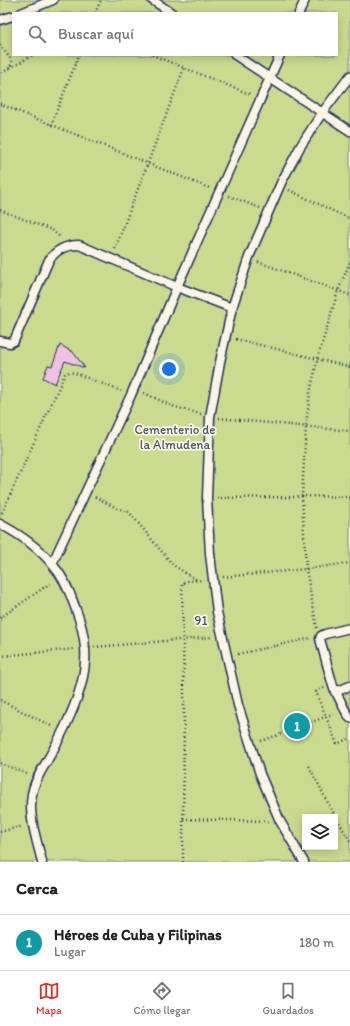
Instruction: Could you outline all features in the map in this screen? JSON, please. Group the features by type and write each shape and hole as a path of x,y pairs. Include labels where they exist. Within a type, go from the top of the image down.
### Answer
{"lane":[{"path":"23,12 53,0"},
{"path":"152,0 170,12"},
{"path":"299,12 305,0"},
{"path":"0,20 12,16"},
{"path":"237,56 350,131"},
{"path":"52,564 133,392 177,287 280,56"},
{"path":"304,862 280,821 258,767 238,704 217,612 210,554 207,498 210,417 232,308 248,259 280,185 300,147 322,113 350,76"},
{"path":"0,341 10,343 14,341 46,265 54,253 66,246 79,245 177,287 232,308"},
{"path":"0,524 29,542 52,564 61,576 71,595 80,621 85,648 80,689 75,704 37,779 32,792 32,820 42,862"},
{"path":"350,628 325,634 321,636 320,639 335,692 350,718"},
{"path":"335,692 350,686"}],"path":[{"path":"95,12 101,0"},
{"path":"0,45 12,61 10,68"},
{"path":"0,74 31,56"},
{"path":"51,125 78,56"},
{"path":"154,56 261,98"},
{"path":"111,259 184,68"},
{"path":"0,104 268,211"},
{"path":"280,185 350,219"},
{"path":"0,210 52,230"},
{"path":"248,259 350,295"},
{"path":"320,639 315,622 306,569 302,496 306,426 310,393 317,359 338,291 350,262"},
{"path":"226,336 350,367"},
{"path":"0,518 65,374 69,372 210,417 350,431"},
{"path":"86,492 117,508 129,512 173,565 198,580"},
{"path":"207,498 295,498 302,496 350,496"},
{"path":"183,862 184,695 182,584 188,581 350,563"},
{"path":"0,618 61,576"},
{"path":"0,656 223,636"},
{"path":"227,657 314,637 320,639"},
{"path":"321,689 316,692 337,744 350,737"},
{"path":"0,700 62,732"},
{"path":"307,724 330,715"},
{"path":"265,740 284,733"},
{"path":"0,763 37,779"},
{"path":"309,766 350,842"},
{"path":"183,819 280,821"},
{"path":"0,832 33,824"}],"green space":[{"name":"Cementerio de la Almudena","path":"0,0 350,0 350,862 0,862"}],"building":[{"path":"60,345 73,352 85,368 65,361 55,384 43,378 48,365 52,366"}],"place":[{"name":"Héroes de Cuba y Filipinas","path":"297,726"}],"park label":[{"name":"91","path":"201,620"}]}
